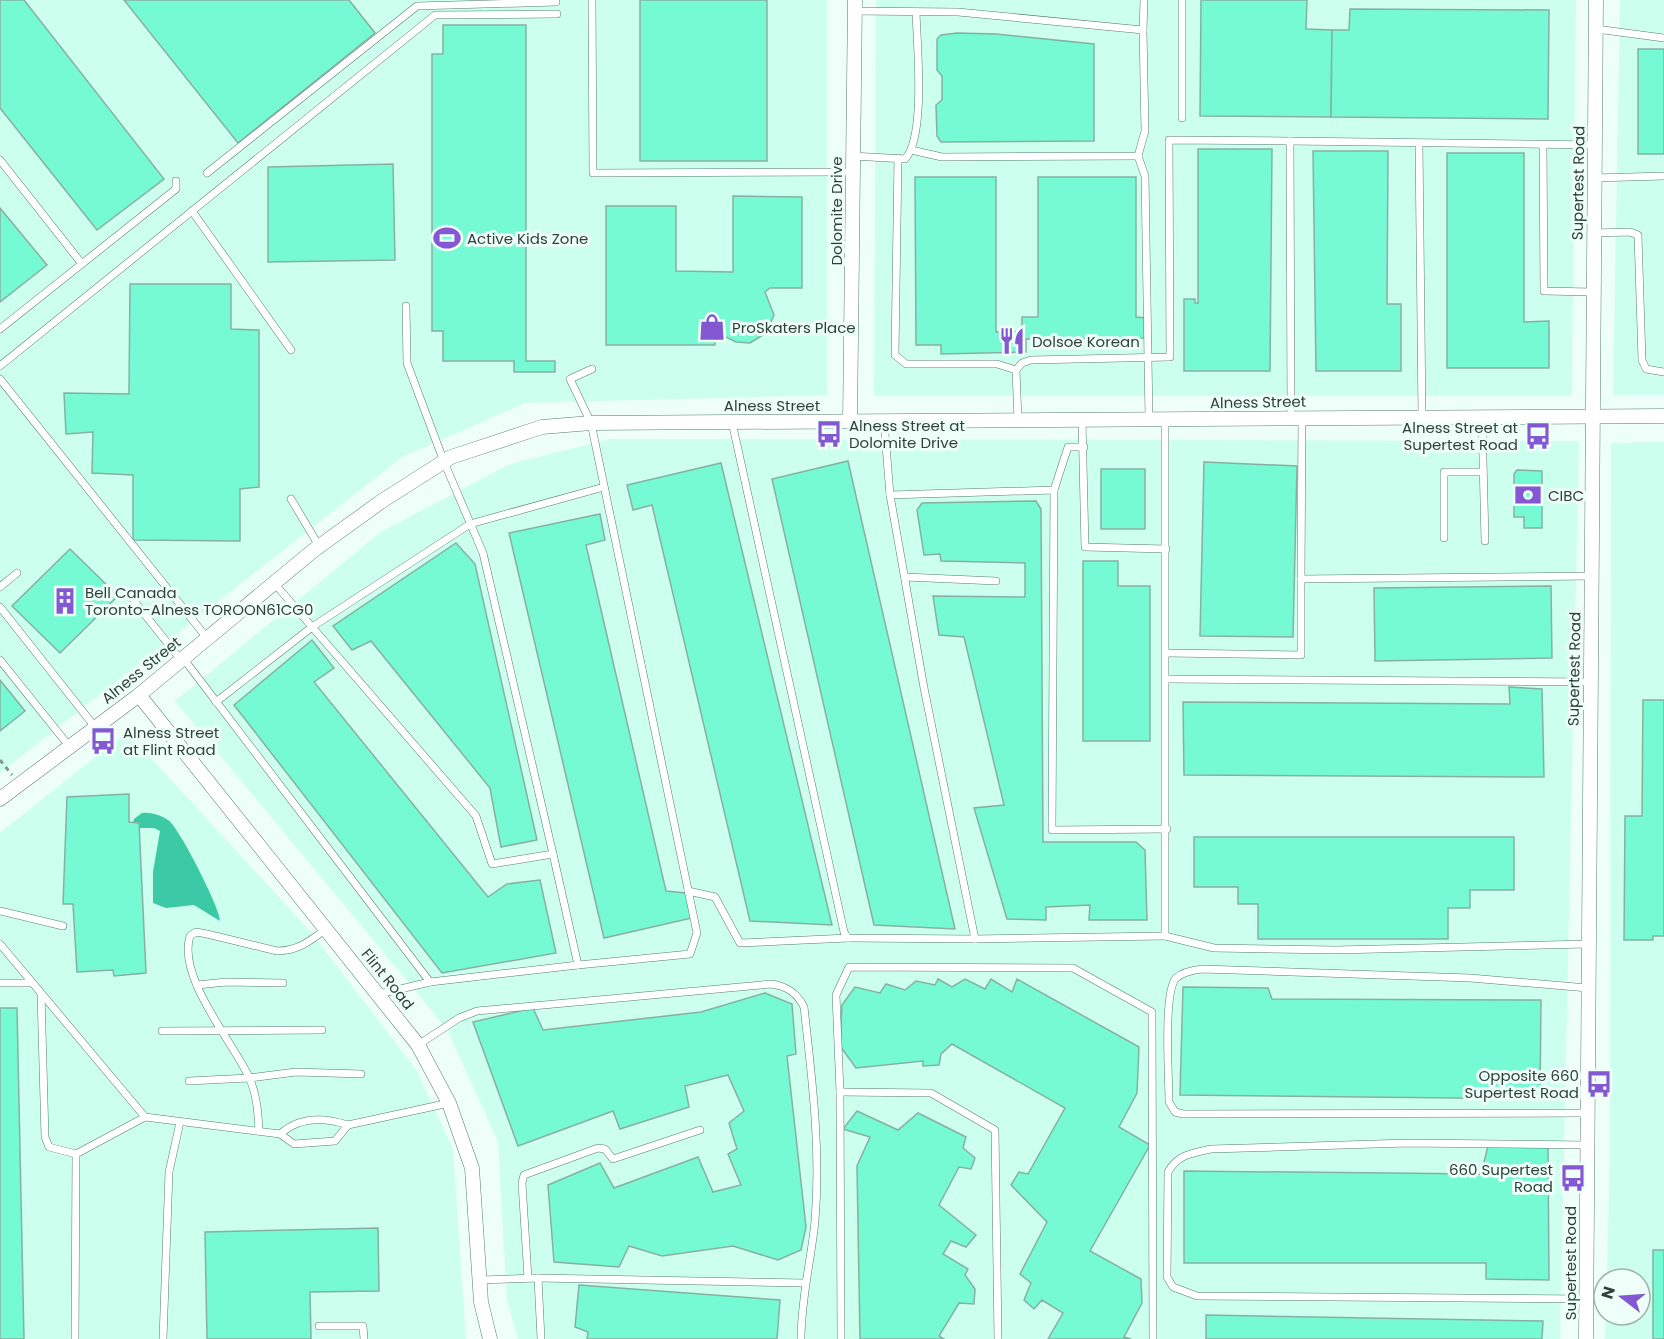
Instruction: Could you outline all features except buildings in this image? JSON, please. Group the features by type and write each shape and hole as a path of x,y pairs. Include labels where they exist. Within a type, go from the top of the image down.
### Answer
{"street":[{"name":"Supertest Road","path":"1586,1339 1591,416 1596,0"},
{"name":"Dolomite Drive","path":"850,422 855,5"},
{"name":"Alness Street","path":"0,799 138,695 319,546 381,501 444,462 542,427 591,423 1664,416"},
{"name":"Flint Road","path":"138,695 418,1045 449,1103 472,1168 481,1302 490,1339"}],"lane":[{"path":"592,0 593,173 852,172"},
{"path":"1144,0 1145,131 1138,156 1145,176 1149,419"},
{"path":"1182,0 1182,118"},
{"path":"207,173 417,6 556,2"},
{"path":"855,5 916,12 958,12 1143,30"},
{"path":"852,156 905,159 911,150 918,126 916,12"},
{"path":"0,366 435,15 557,14"},
{"path":"1596,29 1664,38"},
{"path":"1018,420 1016,370 1022,363 1031,360 1170,357 1169,141 1595,145"},
{"path":"1166,653 1300,655 1301,579 1290,141"},
{"path":"1419,144 1422,419"},
{"path":"1543,145 1544,291 1593,292"},
{"path":"911,150 942,157 1138,156"},
{"path":"898,158 895,356 906,364 997,364 1016,370"},
{"path":"0,160 82,264"},
{"path":"1594,178 1664,176"},
{"path":"0,328 176,189 176,181"},
{"path":"192,211 291,350"},
{"path":"1594,233 1630,232 1638,235 1642,360 1646,369 1664,372"},
{"path":"406,306 407,363 444,462 483,553 578,965"},
{"path":"379,994 430,982 690,954 696,933 591,423 570,379 591,369"},
{"path":"0,379 207,638"},
{"path":"1482,418 1485,542"},
{"path":"1082,419 1085,547 1166,549"},
{"path":"1165,419 1167,829 1165,936"},
{"path":"884,421 890,495 904,577 975,939"},
{"path":"732,422 844,932 848,938"},
{"path":"1084,447 1068,447 1054,490 1052,830 1167,829"},
{"path":"1444,538 1444,472 1483,472"},
{"path":"216,702 312,627 470,524 604,487"},
{"path":"890,495 1054,490"},
{"path":"291,499 319,546"},
{"path":"0,587 17,573"},
{"path":"1301,579 1591,576"},
{"path":"904,577 996,581"},
{"path":"274,583 476,816 492,864 553,854"},
{"path":"134,601 216,702 430,982"},
{"path":"0,607 95,727"},
{"path":"0,660 69,746"},
{"path":"1166,679 1590,682"},
{"path":"688,891 715,897 741,943 848,938 975,939 1165,936 1214,948 1325,950 1588,944"},
{"path":"0,911 63,926"},
{"path":"259,1131 257,1101 249,1078 197,985 187,945 190,936 196,932 277,951 289,951 301,947 327,929"},
{"path":"0,944 145,1118"},
{"path":"841,1339 840,1092 836,995 849,967 1073,968 1152,1012 1153,1339"},
{"path":"1587,1113 1183,1114 1175,1112 1169,1102 1169,1019 1172,985 1177,977 1188,971 1202,969 1470,978 1588,988"},
{"path":"197,985 226,982 283,982"},
{"path":"0,983 32,983"},
{"path":"418,1045 459,1017 477,1011 771,984 791,991 799,997 804,1007 817,1132 815,1221 805,1283 801,1339"},
{"path":"42,994 45,1137 49,1147 76,1154 145,1118 280,1134 294,1144 335,1141 348,1125"},
{"path":"162,1031 322,1030"},
{"path":"189,1081 249,1078 296,1072 361,1074"},
{"path":"840,1092 931,1093 995,1130 998,1339"},
{"path":"280,1134 294,1122 333,1120 348,1125 449,1103"},
{"path":"163,1339 170,1172 180,1122"},
{"path":"528,1278 522,1183 524,1175 598,1148 605,1149 613,1159 700,1130"},
{"path":"1586,1299 1197,1296 1173,1287 1167,1277 1168,1172 1173,1163 1186,1154 1211,1149 1408,1143 1587,1145"},
{"path":"75,1339 76,1154"},
{"path":"480,1280 538,1278 805,1283"},
{"path":"538,1278 541,1339"},
{"path":"319,1326 363,1326 364,1339"}],"path":[{"path":"0,760 20,784"}],"shaded area":[{"path":"0,0 827,0 827,395 525,403 402,457 0,773"},
{"path":"876,0 1576,0 1572,396 874,396"},
{"path":"1620,0 1664,0 1664,395 1613,395"},
{"path":"611,439 1579,441 1560,1339 518,1339 507,1301 498,1141 447,1029 175,701 381,532 510,464"},
{"path":"1664,442 1664,1339 1605,1339 1606,1327 1652,1327 1652,1267 1607,1267 1610,1146 1611,443"},
{"path":"127,732 310,931 417,1071 453,1149 466,1339 0,1339 0,833"},
{"path":"142,813 159,815 173,825 207,886 220,921 194,905 166,908 153,903 153,872 160,831 154,828 132,828 134,819"}],"place":[{"name":"Active Kids Zone","path":"447,238"},
{"name":"ProSkaters Place","path":"712,327"},
{"name":"Dolsoe Korean","path":"1012,341"},
{"name":"Alness Street at Dolomite Drive","path":"829,434"},
{"name":"Alness Street at Supertest Road","path":"1538,436"},
{"name":"CIBC","path":"1528,495"},
{"name":"Bell Canada Toronto-Alness TOROON61CG0","path":"65,601"},
{"name":"Alness Street at Flint Road","path":"103,741"},
{"name":"Opposite 660 Supertest Road","path":"1599,1084"},
{"name":"660 Supertest Road","path":"1573,1178"}]}
